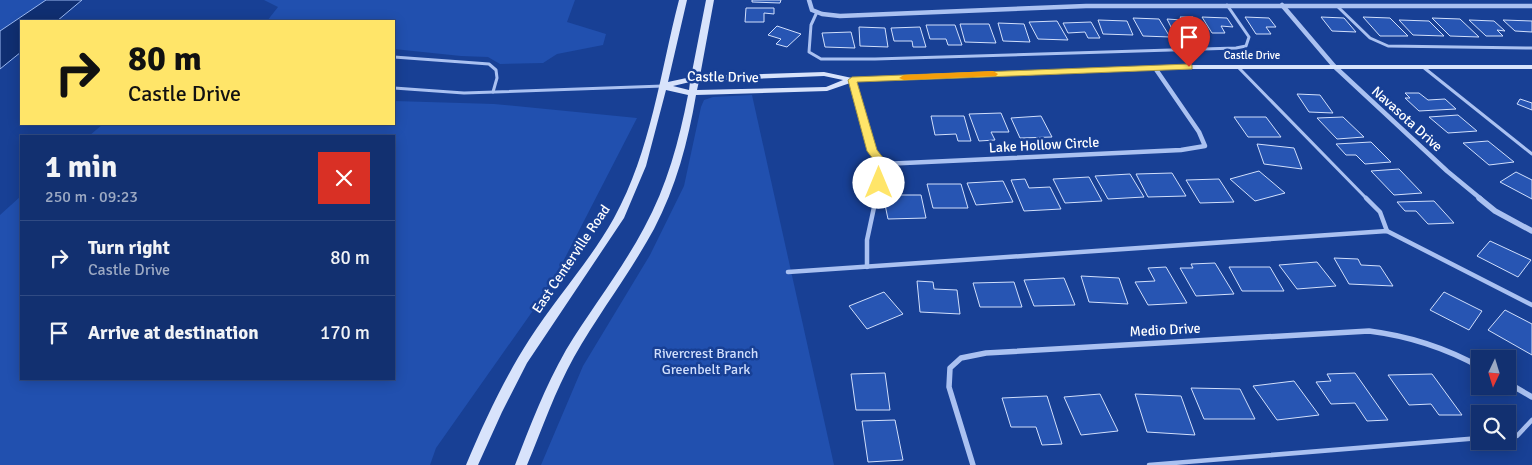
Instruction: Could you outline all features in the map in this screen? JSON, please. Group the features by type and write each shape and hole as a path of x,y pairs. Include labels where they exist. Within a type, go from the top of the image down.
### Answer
{"main road":[{"name":"East Centerville Road","path":"472,465 512,378 542,329 619,217 641,164 663,86 683,0"},
{"path":"521,465 550,393 570,354 642,242 659,209 678,157 710,0"},
{"name":"Castle Drive","path":"663,86 695,79 824,74 852,80 1155,68 1334,66 1532,67"},
{"name":"Castle Drive","path":"663,86 692,93 827,89 852,80"}],"street":[{"path":"809,0 812,10 822,14 840,16 1086,6 1532,6"},
{"name":"Navasota Drive","path":"1282,5 1334,66 1454,176 1495,211 1532,231"},
{"name":"Lake Hollow Circle","path":"883,164 1181,150 1205,146 1199,132 1155,68"},
{"path":"852,80 872,151 883,164"},
{"name":"Medio Drive","path":"973,465 948,387 950,368 961,358 978,354 1369,331 1405,336 1432,344 1471,363"},
{"path":"1516,388 1532,397"}],"lane":[{"path":"816,12 811,25 810,52 822,59 1246,46 1249,37 1228,6"},
{"path":"1336,6 1370,38 1388,46 1532,48"},
{"path":"395,57 489,64 496,70 497,78 494,92"},
{"path":"1238,67 1380,212 1387,231"},
{"path":"1423,67 1532,154"},
{"path":"395,88 464,93 663,86"},
{"path":"867,267 867,240 883,164"},
{"path":"788,272 1387,231 1532,305"},
{"path":"1516,436 1532,420"},
{"path":"1149,465 1471,439"}],"green space":[{"path":"0,0 46,0 0,31"},
{"path":"264,0 575,0 567,22 606,34 603,45 557,54 543,63 500,64 488,57 395,49 395,20 268,20 278,7"},
{"name":"Rivercrest Branch Greenbelt Park","path":"752,95 834,465 541,465 583,366 650,255 684,186 704,100 713,97"},
{"path":"395,101 494,104 637,118 551,285 436,448 430,465 0,465 0,215 20,197 20,380 395,380 395,135 90,135 102,125 395,125"}],"shaded area":[{"path":"46,0 82,0 58,20 20,20 20,53 0,69 0,31"}],"building":[{"path":"752,0 781,0 780,3 752,2"},
{"path":"746,8 774,8 774,14 764,13 764,22 745,22"},
{"path":"1180,17 1193,17 1204,36 1175,35 1167,19 1182,20"},
{"path":"1202,17 1227,18 1233,27 1221,26 1225,33 1212,33"},
{"path":"1245,17 1269,18 1276,27 1266,27 1271,34 1256,34"},
{"path":"1321,17 1344,18 1356,32 1332,31"},
{"path":"1363,17 1390,18 1408,36 1380,36"},
{"path":"1133,18 1159,19 1170,37 1143,36"},
{"path":"1432,18 1460,19 1479,37 1450,36"},
{"path":"1098,20 1127,21 1133,35 1103,34"},
{"path":"1399,20 1429,21 1444,36 1413,35"},
{"path":"1469,20 1494,21 1505,31 1497,30 1503,36 1486,36"},
{"path":"1503,20 1532,21 1532,32 1515,31"},
{"path":"1057,21 1068,40 1038,39 1029,22"},
{"path":"1091,22 1100,38 1088,38 1085,32 1068,33 1063,23"},
{"path":"998,23 1024,24 1030,42 1003,41"},
{"path":"960,24 989,24 996,43 965,42"},
{"path":"926,25 955,25 962,45 948,45 946,39 930,39"},
{"path":"777,26 801,34 787,47 776,44 781,39 768,35"},
{"path":"859,27 885,28 888,47 860,46"},
{"path":"920,27 926,47 913,47 912,41 894,41 891,28"},
{"path":"851,32 855,48 825,47 822,33"},
{"path":"1405,93 1419,93 1428,100 1445,99 1456,109 1419,111 1405,98 1410,98"},
{"path":"1297,94 1320,95 1333,113 1309,112"},
{"path":"1520,99 1532,103 1532,110 1517,104"},
{"path":"1001,113 1009,132 991,132 995,140 979,141 969,114"},
{"path":"1458,115 1477,131 1448,133 1429,117"},
{"path":"931,116 964,116 971,141 958,141 956,134 935,135"},
{"path":"1041,116 1052,137 1020,138 1011,118"},
{"path":"1234,117 1266,117 1281,137 1248,137"},
{"path":"1343,117 1364,137 1337,139 1317,118"},
{"path":"1488,141 1514,162 1489,165 1463,143"},
{"path":"1371,142 1391,162 1365,164 1356,155 1346,155 1336,144"},
{"path":"1257,144 1294,148 1302,169 1264,164"},
{"path":"1399,169 1422,193 1394,195 1371,171"},
{"path":"1259,171 1285,193 1255,201 1230,179"},
{"path":"1516,172 1532,180 1532,199 1500,182"},
{"path":"1172,173 1186,196 1148,197 1136,174"},
{"path":"1130,174 1144,197 1108,199 1095,176"},
{"path":"1089,177 1102,201 1065,203 1053,179"},
{"path":"1025,179 1029,188 1050,187 1061,209 1024,211 1011,180"},
{"path":"1219,179 1234,202 1200,203 1186,180"},
{"path":"1003,181 1013,202 976,205 967,183"},
{"path":"927,184 961,184 968,208 933,208"},
{"path":"883,195 921,195 926,218 888,219"},
{"path":"1434,201 1454,223 1428,224 1416,211 1405,211 1397,202"},
{"path":"1490,241 1531,260 1518,277 1477,256"},
{"path":"1334,258 1358,259 1361,265 1380,266 1393,286 1349,284"},
{"path":"1317,262 1336,286 1297,289 1279,265"},
{"path":"1215,263 1234,294 1196,296 1180,268 1193,268 1191,264"},
{"path":"1166,267 1187,303 1148,305 1135,282 1155,281 1148,268"},
{"path":"1229,267 1270,267 1284,291 1242,291"},
{"path":"1081,276 1119,278 1128,304 1089,302"},
{"path":"1064,278 1075,305 1034,306 1024,280"},
{"path":"917,281 933,282 934,289 957,290 960,314 920,312"},
{"path":"1014,282 1022,307 980,307 973,283"},
{"path":"884,292 903,314 867,329 849,306"},
{"path":"1444,292 1482,311 1469,330 1430,310"},
{"path":"1505,310 1532,324 1532,355 1488,330"},
{"path":"885,373 890,410 856,410 851,374"},
{"path":"1355,373 1388,420 1367,421 1355,403 1331,404 1316,382 1331,381 1327,374"},
{"path":"1432,374 1462,415 1439,415 1431,404 1409,405 1388,375"},
{"path":"1294,381 1319,415 1277,420 1253,386"},
{"path":"1191,388 1240,389 1255,419 1204,419"},
{"path":"1100,394 1118,431 1081,435 1064,397"},
{"path":"1135,394 1181,396 1195,435 1147,432"},
{"path":"1047,396 1062,444 1042,445 1036,427 1011,427 1002,398"},
{"path":"895,420 903,460 868,462 862,421"}],"slow traffic":[{"path":"904,78 993,74"}],"route":[{"path":"879,183 883,164 872,151 852,80 1189,67"}]}
